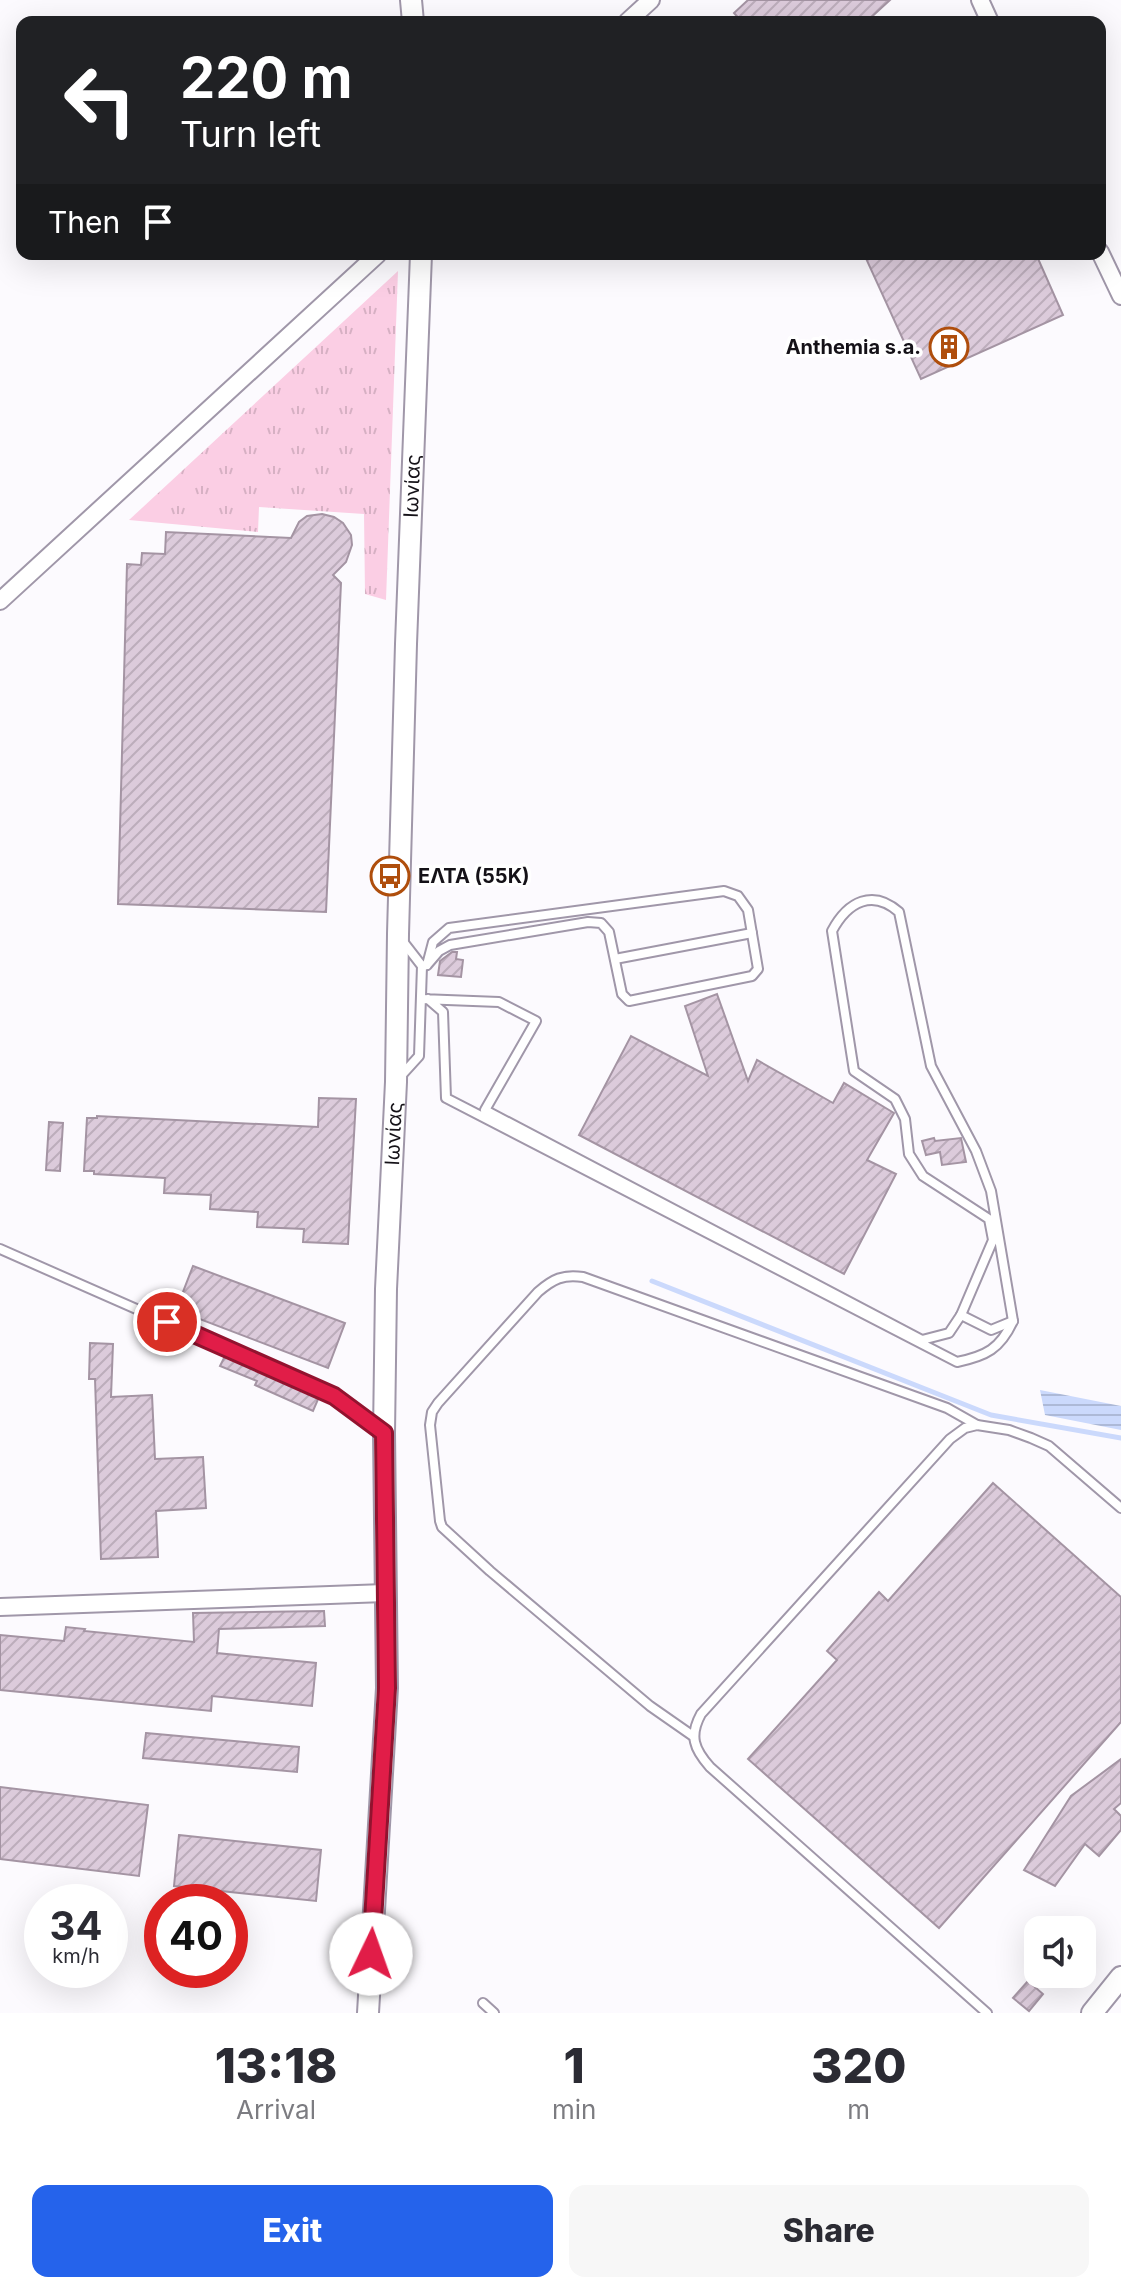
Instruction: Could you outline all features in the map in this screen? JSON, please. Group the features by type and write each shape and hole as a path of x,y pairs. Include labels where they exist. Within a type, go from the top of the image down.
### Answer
{"street":[{"path":"634,16 651,0"},
{"path":"0,601 371,260"},
{"name":"Ιωνίας","path":"368,2013 387,1688 386,1289 396,1082 406,644 421,260"},
{"path":"1104,260 1121,296"},
{"path":"0,1607 385,1593"},
{"path":"1092,2013 1121,1977"}],"lane":[{"path":"396,1082 419,1056 425,966 433,942 449,928 724,891 738,896 748,910 758,969 752,976 629,1001 622,994 609,932 601,923 588,922 450,945 439,951 425,966"},
{"path":"874,899 888,902 899,912 931,1066 976,1151 991,1191 1013,1321 1005,1337 977,1358 957,1362 446,1098 443,1012 424,999 499,1002 536,1021 485,1110 922,1340 949,1333 961,1315 993,1240 989,1219 923,1176 909,1154 905,1119 895,1099 854,1071 832,931 839,918 854,904 874,899"},
{"path":"615,959 752,933"},
{"path":"398,934 425,966"},
{"path":"0,1249 334,1396 384,1433"},
{"path":"693,1736 650,1706 490,1571 442,1527 440,1521 430,1425 432,1412 528,1303 546,1284 558,1277 583,1277 947,1408 977,1425 1009,1430 1049,1446 1121,1508"},
{"path":"961,1315 991,1330 1013,1321"},
{"path":"977,1425 965,1428 950,1439 701,1714 693,1736 694,1746 710,1767 987,2013"},
{"path":"483,2003 494,2013"}],"green space":[{"path":"398,271 386,600 365,594 364,514 259,507 258,532 129,520"}],"water":[{"path":"1040,1390 1121,1406 1121,1430 1045,1415"}],"building":[{"path":"748,0 890,0 873,16 737,16 734,13"},
{"name":"Anthemia s.a.","path":"867,260 1039,260 1063,315 921,379"},
{"path":"322,514 343,523 351,535 352,545 346,562 333,575 341,583 326,912 118,904 127,564 141,565 142,553 165,554 166,532 291,538 299,522 307,516"},
{"path":"457,952 456,959 463,960 461,977 438,975 440,961"},
{"path":"717,994 748,1081 757,1060 833,1103 844,1083 894,1113 867,1160 896,1174 844,1274 579,1135 631,1036 708,1076 685,1006"},
{"path":"319,1098 356,1099 348,1244 303,1242 304,1229 257,1227 258,1212 210,1209 211,1195 164,1193 165,1178 84,1171 87,1118 318,1127"},
{"path":"49,1122 63,1123 60,1171 46,1170"},
{"path":"934,1138 935,1141 961,1138 966,1162 942,1165 940,1152 926,1155 922,1141"},
{"path":"193,1266 345,1323 328,1368 176,1310"},
{"path":"90,1343 113,1344 111,1397 152,1395 155,1459 203,1457 206,1508 156,1511 158,1557 101,1559 95,1379 89,1379"},
{"path":"225,1356 319,1397 313,1411 255,1385 257,1381 220,1366"},
{"path":"993,1483 1121,1597 1121,1722 939,1928 748,1759 837,1660 827,1651 879,1592 888,1601"},
{"path":"324,1611 325,1626 219,1629 217,1653 316,1663 312,1706 212,1696 211,1711 0,1690 0,1635 64,1641 66,1627 194,1642 193,1613"},
{"path":"146,1733 299,1747 297,1772 143,1758"},
{"path":"1121,1759 1121,1803 1114,1809 1121,1816 1121,1830 1099,1856 1085,1844 1055,1886 1024,1870 1071,1796"},
{"path":"0,1787 148,1805 139,1876 0,1859"},
{"path":"179,1835 321,1850 316,1901 248,1894 248,1884 174,1884"},
{"path":"1024,1986 1024,1988 1036,1988 1043,1994 1029,2011 1013,1998"}],"waterway":[{"path":"652,1281 991,1415 1121,1438"}],"place":[{"name":"Anthemia s.a.","path":"949,347"},
{"name":"ΕΛΤΑ (55Κ)","path":"390,876"}],"route":[{"path":"167,1322 334,1396 384,1433 387,1688 371,1954"}]}
